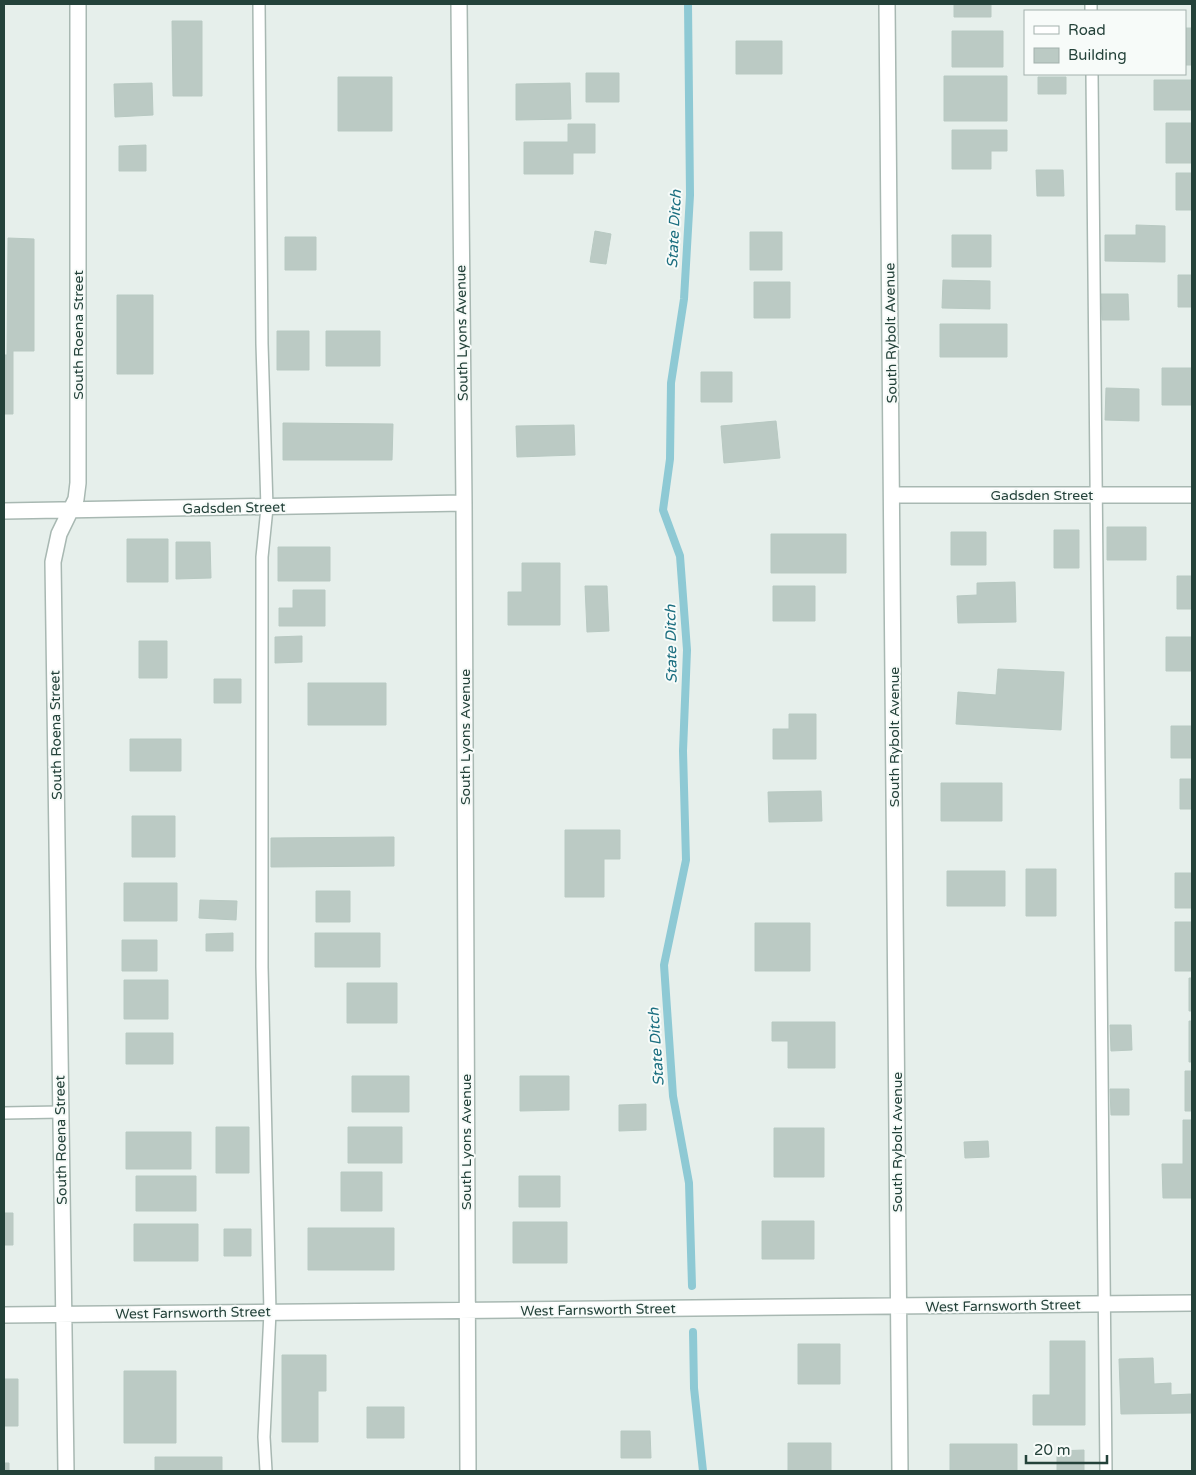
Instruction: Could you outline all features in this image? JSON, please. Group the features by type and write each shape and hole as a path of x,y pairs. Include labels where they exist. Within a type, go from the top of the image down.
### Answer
{"street":[{"name":"South Roena Street","path":"66,1471 54,562 59,534 72,511 78,483 78,4"},
{"name":"South Lyons Avenue","path":"459,4 464,503 468,1471"},
{"name":"South Rybolt Avenue","path":"887,4 900,1471"},
{"name":"Gadsden Street","path":"892,495 1192,495"},
{"name":"Gadsden Street","path":"4,511 267,508 464,503"},
{"name":"West Farnsworth Street","path":"4,1315 466,1312 1192,1303"}],"lane":[{"path":"258,4 262,344 267,508 262,557 262,966 270,1312 264,1437 266,1471"},
{"path":"1092,75 1098,495 1106,1471"},
{"path":"4,1113 61,1112"}],"building":[{"path":"954,4 991,4 991,17 954,17"},
{"path":"172,21 202,21 202,96 173,96"},
{"path":"1186,28 1192,28 1192,65 1186,65"},
{"path":"952,31 1003,31 1003,67 952,67"},
{"path":"736,41 782,41 782,74 736,74"},
{"path":"586,73 619,73 619,102 586,102"},
{"path":"944,76 1007,76 1007,121 944,121"},
{"path":"338,77 392,77 392,131 338,131"},
{"path":"1038,77 1066,77 1066,94 1038,94"},
{"path":"1154,80 1192,80 1192,110 1154,110"},
{"path":"152,83 153,115 115,117 114,84"},
{"path":"570,83 571,119 516,120 516,84"},
{"path":"1166,123 1192,123 1192,163 1166,163"},
{"path":"568,124 595,124 595,153 573,153 573,174 524,174 524,142 568,142"},
{"path":"952,130 1007,130 1007,151 991,151 991,169 952,169"},
{"path":"146,145 146,171 119,171 119,146"},
{"path":"1036,170 1063,170 1064,196 1037,196"},
{"path":"1176,173 1192,173 1192,210 1176,210"},
{"path":"1136,225 1165,226 1165,262 1105,261 1105,235 1136,235"},
{"path":"595,231 611,234 606,264 590,262"},
{"path":"750,232 782,232 782,270 750,270"},
{"path":"952,235 991,235 991,267 952,267"},
{"path":"285,237 316,237 316,270 285,270"},
{"path":"8,238 34,239 34,351 13,351 13,414 4,414 4,355 7,355"},
{"path":"1178,275 1192,275 1192,307 1178,307"},
{"path":"943,280 990,281 990,309 942,308"},
{"path":"754,282 790,282 790,318 754,318"},
{"path":"1101,294 1128,294 1129,320 1102,320"},
{"path":"117,295 153,295 153,374 117,374"},
{"path":"940,324 1007,324 1007,357 940,357"},
{"path":"277,331 309,331 309,370 277,370"},
{"path":"326,331 380,331 380,366 326,366"},
{"path":"1162,368 1192,368 1192,405 1162,405"},
{"path":"701,372 732,372 732,402 701,402"},
{"path":"1106,388 1139,389 1139,421 1105,420"},
{"path":"776,421 780,458 724,463 721,426"},
{"path":"283,423 393,424 392,460 283,460"},
{"path":"574,425 575,455 517,457 516,426"},
{"path":"1107,527 1146,527 1146,560 1107,560"},
{"path":"1054,530 1079,530 1079,568 1054,568"},
{"path":"951,532 986,532 986,565 951,565"},
{"path":"771,534 846,534 846,573 771,573"},
{"path":"127,539 168,539 168,582 127,582"},
{"path":"176,542 210,542 211,578 176,579"},
{"path":"278,547 330,547 330,581 278,581"},
{"path":"522,563 560,563 560,625 508,625 508,592 522,592"},
{"path":"1177,576 1192,576 1192,609 1177,609"},
{"path":"1015,582 1016,622 958,623 957,596 977,595 977,583"},
{"path":"585,586 607,586 609,631 587,632"},
{"path":"773,586 815,586 815,621 773,621"},
{"path":"293,590 325,590 325,626 279,626 279,608 293,608"},
{"path":"302,636 302,662 275,663 275,637"},
{"path":"1166,637 1192,637 1192,671 1166,671"},
{"path":"139,641 167,641 167,678 139,678"},
{"path":"998,669 1064,672 1061,730 956,724 958,692 996,695"},
{"path":"214,679 241,679 241,703 214,703"},
{"path":"308,683 386,683 386,725 308,725"},
{"path":"789,714 816,714 816,759 773,759 773,729 789,729"},
{"path":"1171,726 1192,726 1192,758 1171,758"},
{"path":"130,739 181,739 181,771 130,771"},
{"path":"1180,779 1192,779 1192,809 1180,809"},
{"path":"941,783 1002,783 1002,821 941,821"},
{"path":"821,791 822,821 769,822 768,792"},
{"path":"132,816 175,816 175,857 132,857"},
{"path":"565,830 620,830 620,859 604,859 604,897 565,897"},
{"path":"394,837 394,866 271,867 271,838"},
{"path":"1026,869 1056,869 1056,916 1026,916"},
{"path":"947,871 1005,871 1005,906 947,906"},
{"path":"1175,873 1192,873 1192,908 1175,908"},
{"path":"124,883 177,883 177,921 124,921"},
{"path":"316,891 350,891 350,922 316,922"},
{"path":"200,900 237,901 236,920 199,918"},
{"path":"1175,922 1192,922 1192,971 1175,971"},
{"path":"755,923 810,923 810,971 755,971"},
{"path":"233,933 233,951 206,951 206,934"},
{"path":"315,933 380,933 380,967 315,967"},
{"path":"122,940 157,940 157,971 122,971"},
{"path":"1189,978 1192,978 1192,1011 1189,1011"},
{"path":"124,980 168,980 168,1019 124,1019"},
{"path":"347,983 397,983 397,1023 347,1023"},
{"path":"1189,1021 1192,1021 1192,1062 1189,1062"},
{"path":"772,1022 835,1022 835,1068 788,1068 788,1041 772,1041"},
{"path":"1110,1025 1131,1025 1132,1050 1111,1051"},
{"path":"126,1033 173,1033 173,1064 126,1064"},
{"path":"1185,1071 1192,1071 1192,1111 1185,1111"},
{"path":"352,1076 409,1076 409,1112 352,1112"},
{"path":"520,1076 569,1076 569,1110 520,1111"},
{"path":"1110,1089 1129,1089 1129,1115 1111,1115"},
{"path":"646,1104 646,1130 619,1131 619,1105"},
{"path":"1183,1120 1192,1120 1192,1198 1163,1198 1162,1164 1183,1164"},
{"path":"216,1127 249,1127 249,1173 216,1173"},
{"path":"348,1127 402,1127 402,1163 348,1163"},
{"path":"774,1128 824,1128 824,1177 774,1177"},
{"path":"126,1132 191,1132 191,1169 126,1169"},
{"path":"988,1141 989,1157 965,1158 964,1142"},
{"path":"341,1172 382,1172 382,1211 341,1211"},
{"path":"136,1176 196,1176 196,1211 136,1211"},
{"path":"519,1176 560,1176 560,1207 519,1207"},
{"path":"4,1213 13,1213 13,1245 4,1245"},
{"path":"762,1221 814,1221 814,1259 762,1259"},
{"path":"513,1222 567,1222 567,1263 513,1263"},
{"path":"134,1224 198,1224 198,1261 134,1261"},
{"path":"308,1228 394,1228 394,1270 308,1270"},
{"path":"224,1229 251,1229 251,1256 224,1256"},
{"path":"1050,1341 1085,1341 1085,1425 1033,1425 1033,1395 1050,1395"},
{"path":"798,1344 840,1344 840,1384 798,1384"},
{"path":"282,1355 326,1355 326,1391 318,1391 318,1442 282,1442"},
{"path":"1153,1358 1154,1384 1171,1383 1171,1395 1191,1394 1192,1413 1121,1414 1119,1359"},
{"path":"124,1371 176,1371 176,1443 124,1443"},
{"path":"4,1379 18,1379 18,1426 4,1426"},
{"path":"367,1407 404,1407 404,1438 367,1438"},
{"path":"621,1431 650,1431 651,1458 621,1458"},
{"path":"788,1443 831,1443 831,1471 788,1471"},
{"path":"950,1444 1017,1444 1017,1471 950,1471"},
{"path":"1084,1450 1084,1471 1057,1471 1057,1451"},
{"path":"155,1457 222,1457 222,1471 155,1471"},
{"path":"4,1463 9,1463 9,1471 4,1471"}],"waterway":[{"name":"State Ditch","path":"688,4 690,195 684,299 671,383 670,459 663,510 680,556 687,650 683,751 686,860 664,965 673,1096 689,1183 692,1286"},
{"name":"State Ditch","path":"693,1332 694,1388 703,1471"}]}
